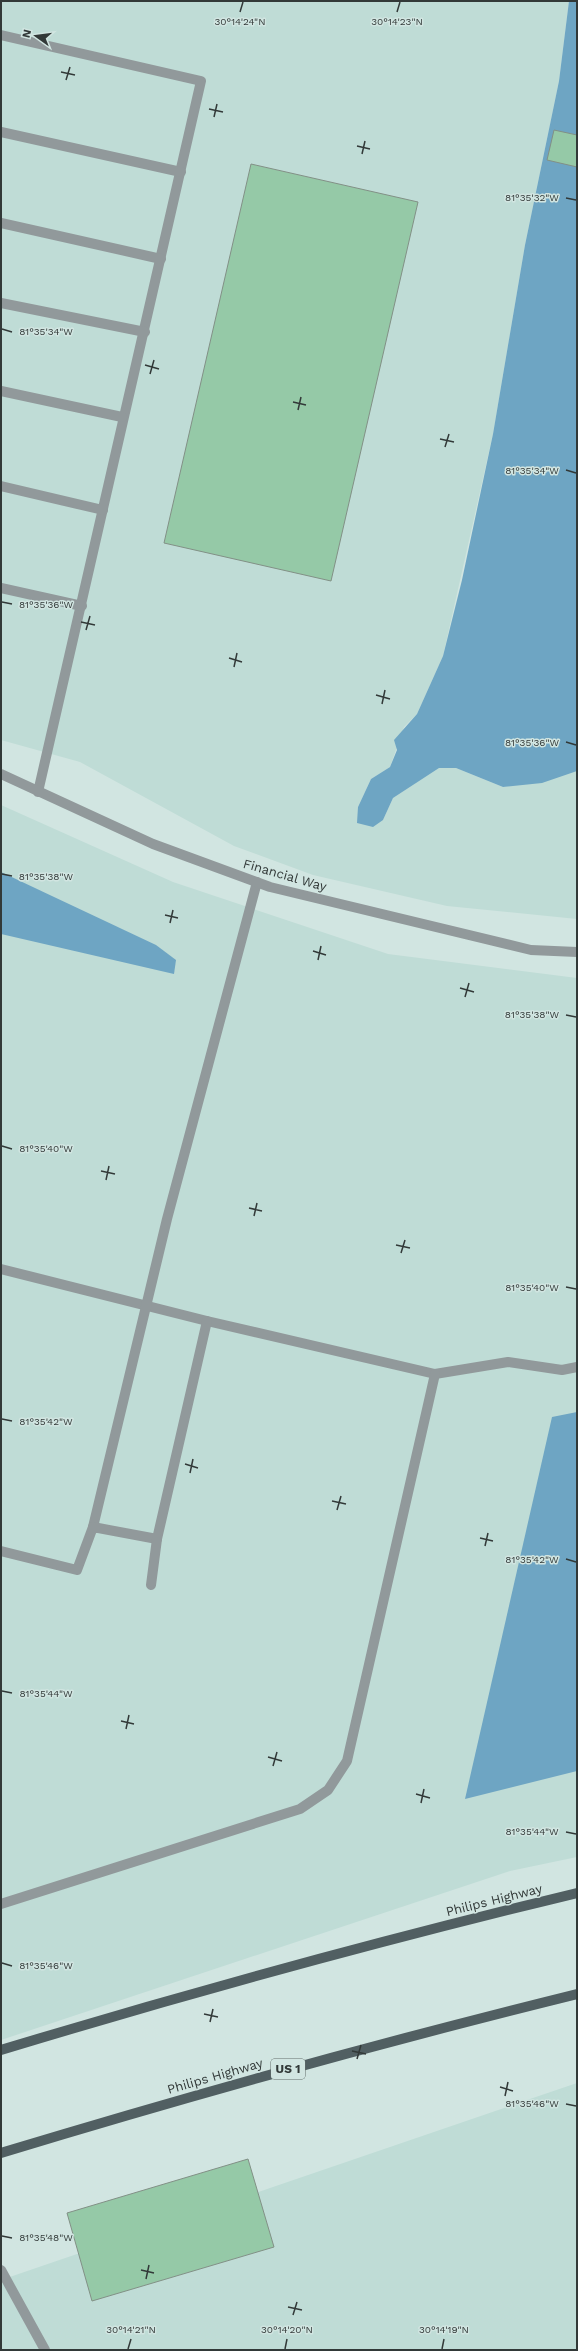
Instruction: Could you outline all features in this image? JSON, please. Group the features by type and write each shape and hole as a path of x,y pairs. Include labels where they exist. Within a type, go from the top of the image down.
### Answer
{"main road":[{"name":"Philips Highway","path":"1,2050 170,1999 405,1935 577,1893"},
{"name":"Philips Highway","path":"1,2153 218,2088 432,2030 577,1994"}],"street":[{"path":"1,35 201,81 145,332 122,417 82,606 38,792"},
{"path":"1,132 181,172"},
{"path":"1,223 161,259"},
{"path":"1,303 145,332"},
{"path":"1,390 122,417"},
{"path":"1,486 103,510"},
{"path":"1,588 82,606"},
{"name":"Financial Way","path":"1,774 153,844 257,882 531,950 577,952"},
{"path":"1,1551 77,1570 93,1527 146,1305 209,1057 257,882"},
{"path":"1,1269 207,1321 435,1374 508,1362 562,1370 577,1367"},
{"path":"151,1585 157,1539 207,1321"},
{"path":"1,1904 300,1809 328,1790 347,1760 435,1374"},
{"path":"93,1527 157,1539"},
{"path":"1,2270 45,2350"}],"shaded area":[{"path":"1,1 569,1 559,81 525,245 493,434 443,656 417,714 404,727 390,767 371,779 358,807 383,820 393,798 439,767 456,768 503,787 577,771 577,919 447,906 313,875 234,846 80,762 1,740"},
{"path":"1,805 173,882 388,954 577,978 577,1857 510,1871 1,2040"},
{"path":"577,2083 577,2350 1,2350 1,2280"}],"water":[{"path":"569,1 577,1 577,771 542,783 503,787 456,768 439,768 393,798 383,820 373,827 357,823 358,807 371,779 390,767 397,750 394,740 417,714 443,656 462,580 493,434 525,245 559,81"},
{"path":"1,872 156,945 176,960 174,974 1,934"},
{"path":"577,1412 577,1771 465,1799 552,1417"}],"building":[{"path":"554,130 577,135 577,167 547,160"},
{"path":"251,164 418,202 331,581 164,543"},
{"path":"248,2159 274,2247 92,2301 67,2213"}]}
